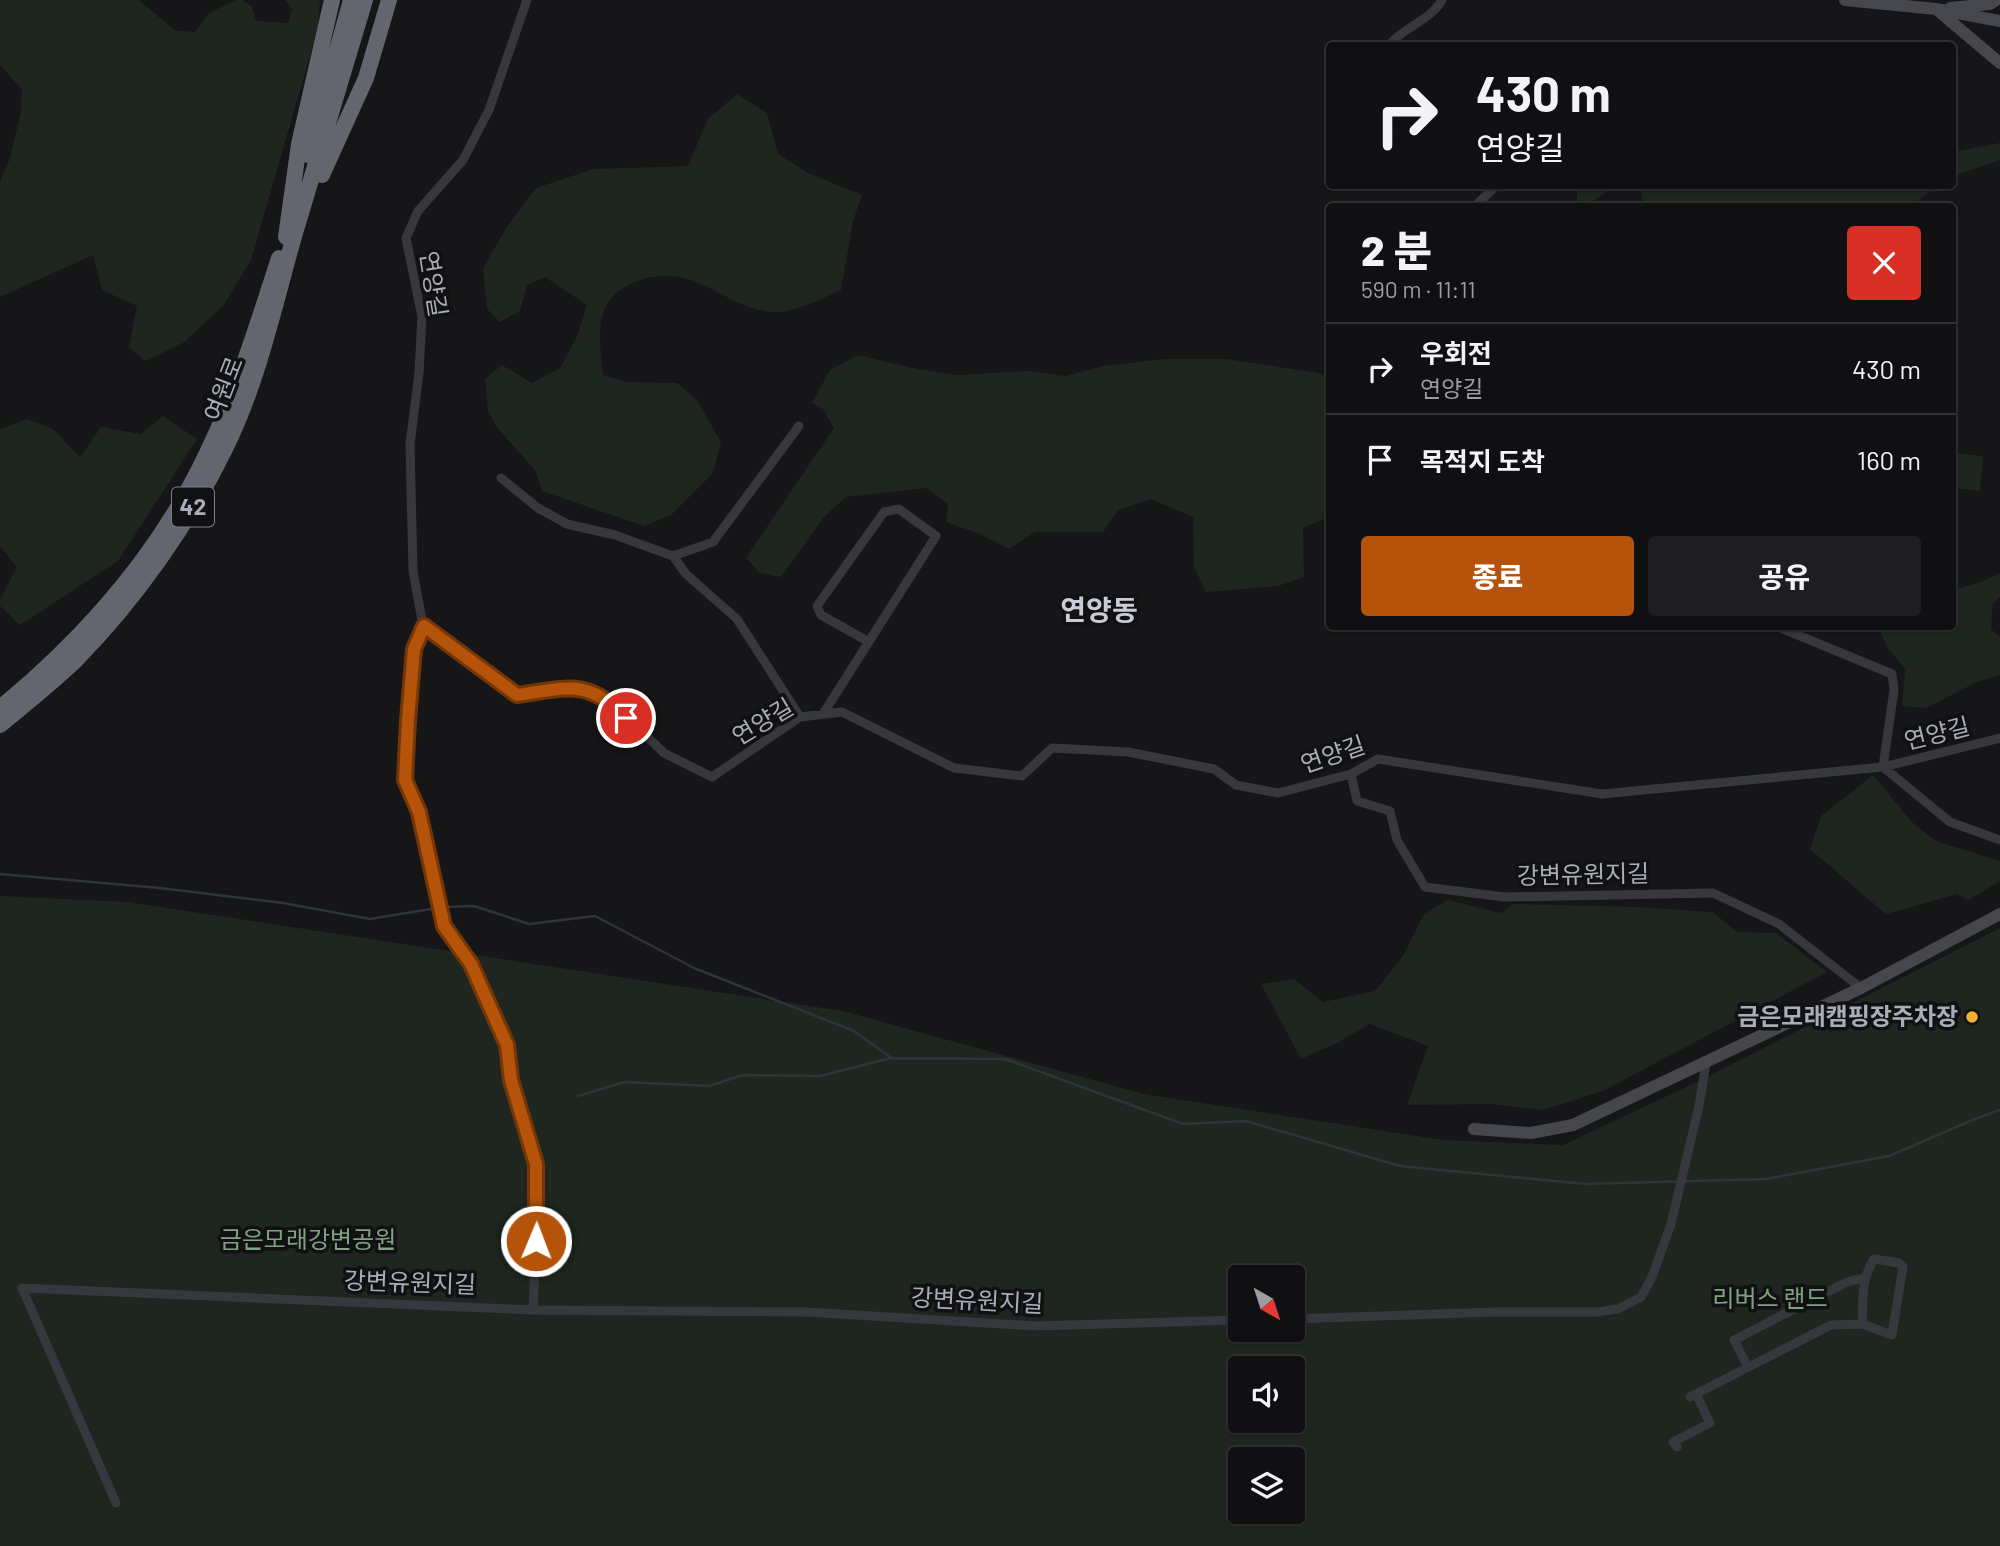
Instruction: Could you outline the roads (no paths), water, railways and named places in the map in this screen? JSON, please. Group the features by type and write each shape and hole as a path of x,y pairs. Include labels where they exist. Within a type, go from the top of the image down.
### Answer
{"highway":[{"path":"291,236 299,145 332,0"},
{"name":"여원로","path":"0,725 75,660 119,611 191,510 225,449 252,384 278,303 291,236 351,0"},
{"name":"여원로","path":"0,708 66,650 109,602 146,556 183,498 207,453 239,377 291,236 365,0"},
{"path":"291,236 366,78 389,0"}],"street":[{"name":"연양길","path":"527,0 484,120 463,160 418,211 406,238 422,317 419,373 410,444 413,571 424,626 517,695 569,687 593,691 614,705 664,753 712,777 800,717 842,712 954,768 1022,776 1052,748 1128,752 1214,769 1237,785 1278,793 1351,774 1378,759 1602,794 1883,767 2000,738"},
{"path":"1392,42 1436,10 1442,0"},
{"path":"1845,0 1936,9 2000,22"},
{"path":"1936,9 1990,4 1996,0"},
{"path":"1936,9 2000,63"},
{"path":"1478,203 1493,189"},
{"path":"673,556 713,542 799,426"},
{"path":"501,478 538,508 567,524 615,535 673,556 686,574 737,619 800,717"},
{"path":"823,714 869,642 936,536 899,509 884,512 817,606 821,615 869,642"},
{"path":"424,626 414,649 405,780 419,812 444,926 471,964 507,1045 511,1080 536,1164 537,1218 533,1310"},
{"name":"연양길","path":"1786,630 1892,674 1894,690 1883,767"},
{"path":"1883,767 1950,822 2000,840"},
{"name":"강변유원지길","path":"1351,774 1357,801 1390,811 1397,840 1425,887 1505,897 1713,893 1779,924 1861,988"},
{"path":"1474,1129 1531,1133 1573,1125 1861,988 2000,914"},
{"path":"1306,1319 1494,1312 1597,1312 1618,1309 1641,1297 1671,1224 1706,1063"},
{"path":"1677,1447 1673,1441 1710,1423 1693,1395 1831,1325 1862,1324 1892,1335 1903,1267 1899,1263 1874,1259 1864,1279 1862,1324"},
{"path":"1748,1367 1734,1340 1847,1282 1864,1279"},
{"name":"강변유원지길","path":"116,1503 22,1288 533,1310 807,1312 1035,1326 1228,1320"}],"waterway":[{"path":"0,874 160,888 283,903 370,919 437,908"},
{"path":"444,907 474,906 529,924 595,916 694,968 854,1031 890,1057"},
{"path":"578,1096 624,1082 709,1086 743,1075 820,1076 891,1058 1005,1059 1183,1124 1246,1121 1400,1166 1585,1184 1766,1179 1889,1156 2000,1110"}],"place":[{"name":"금은모래캠핑장주차장","path":"1972,1017"}],"district":[{"name":"연양동","path":"1099,610"}],"park label":[{"name":"금은모래강변공원","path":"308,1240"},
{"name":"리버스 랜드","path":"1770,1299"}]}
